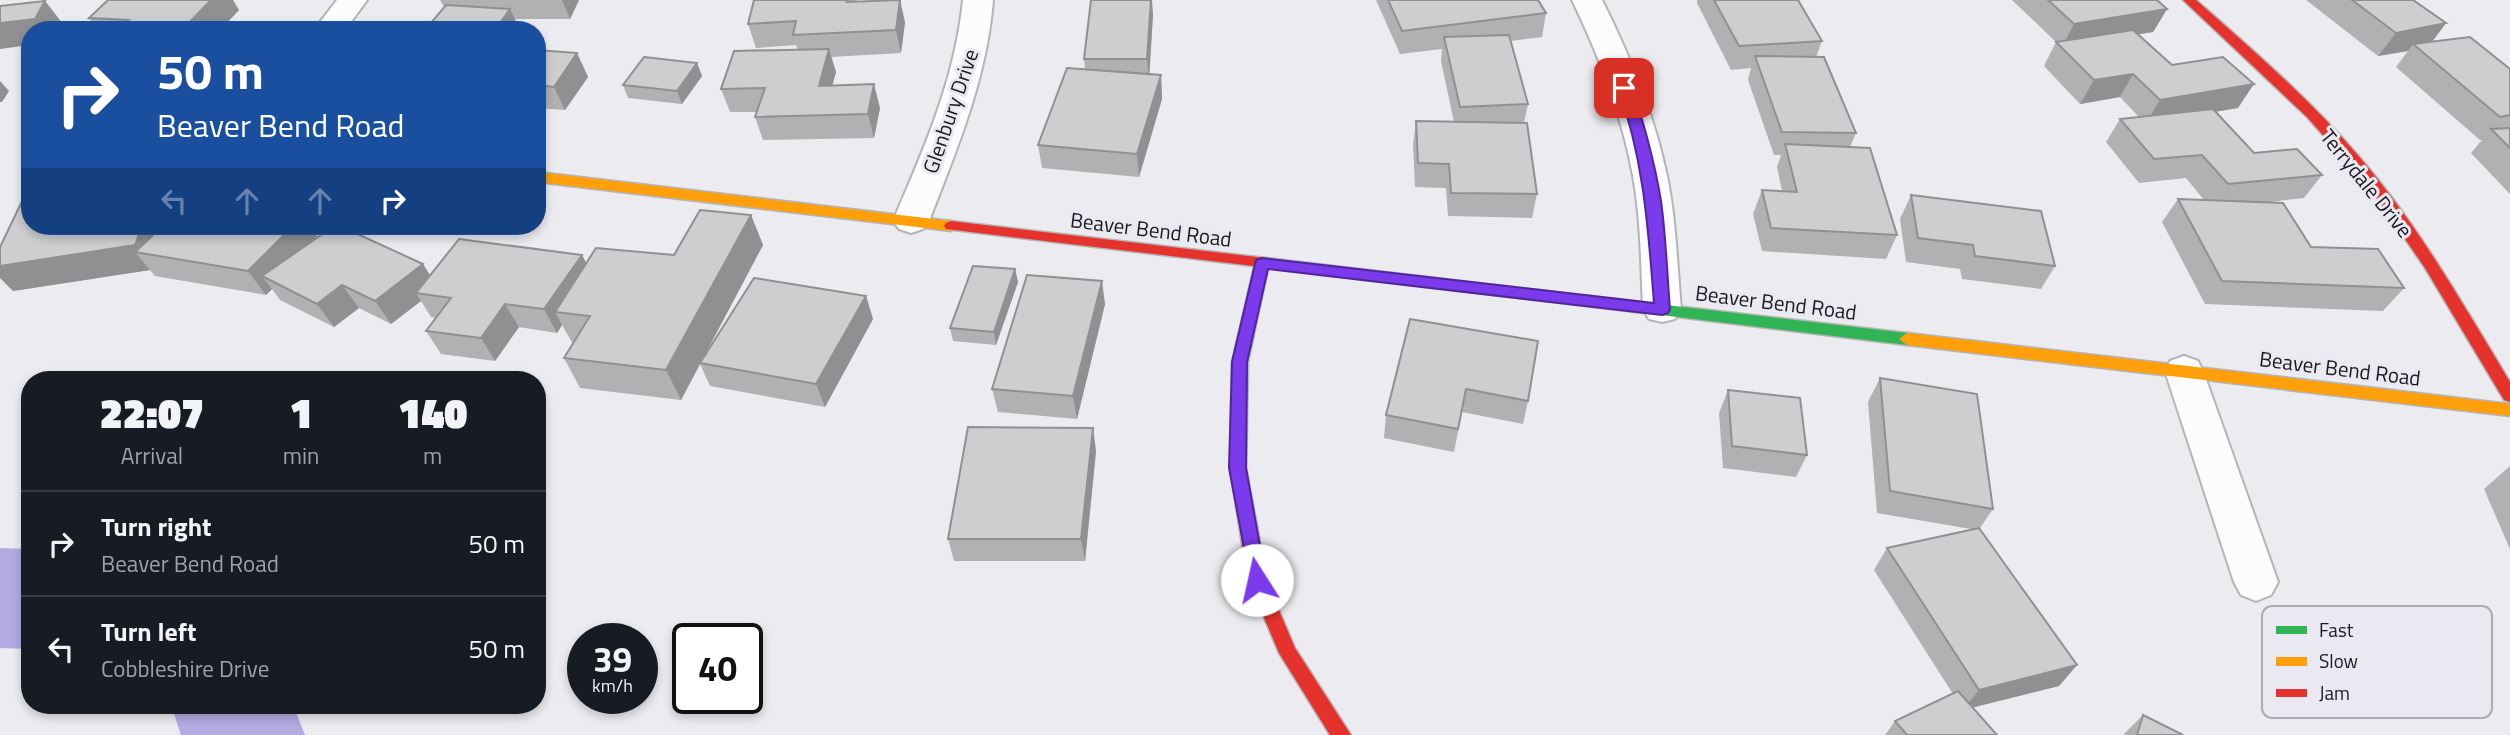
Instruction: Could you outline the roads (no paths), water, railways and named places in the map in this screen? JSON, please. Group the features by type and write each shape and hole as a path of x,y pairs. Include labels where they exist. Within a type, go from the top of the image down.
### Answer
{"street":[{"path":"336,21 352,0"},
{"name":"Glenbury Drive","path":"911,221 953,116 977,29 978,0"},
{"path":"1587,0 1606,36 1634,114 1654,200 1662,309"},
{"name":"Terrydale Drive","path":"2189,0 2254,57 2354,160 2436,270 2510,396"},
{"name":"Beaver Bend Road","path":"546,178 2510,410"},
{"path":"1262,263 1240,362 1238,468 1257,580 1288,653 1341,735"},
{"path":"2184,371 2256,582"}],"waterway":[{"path":"0,598 21,599"},
{"path":"235,714 243,735"}]}
